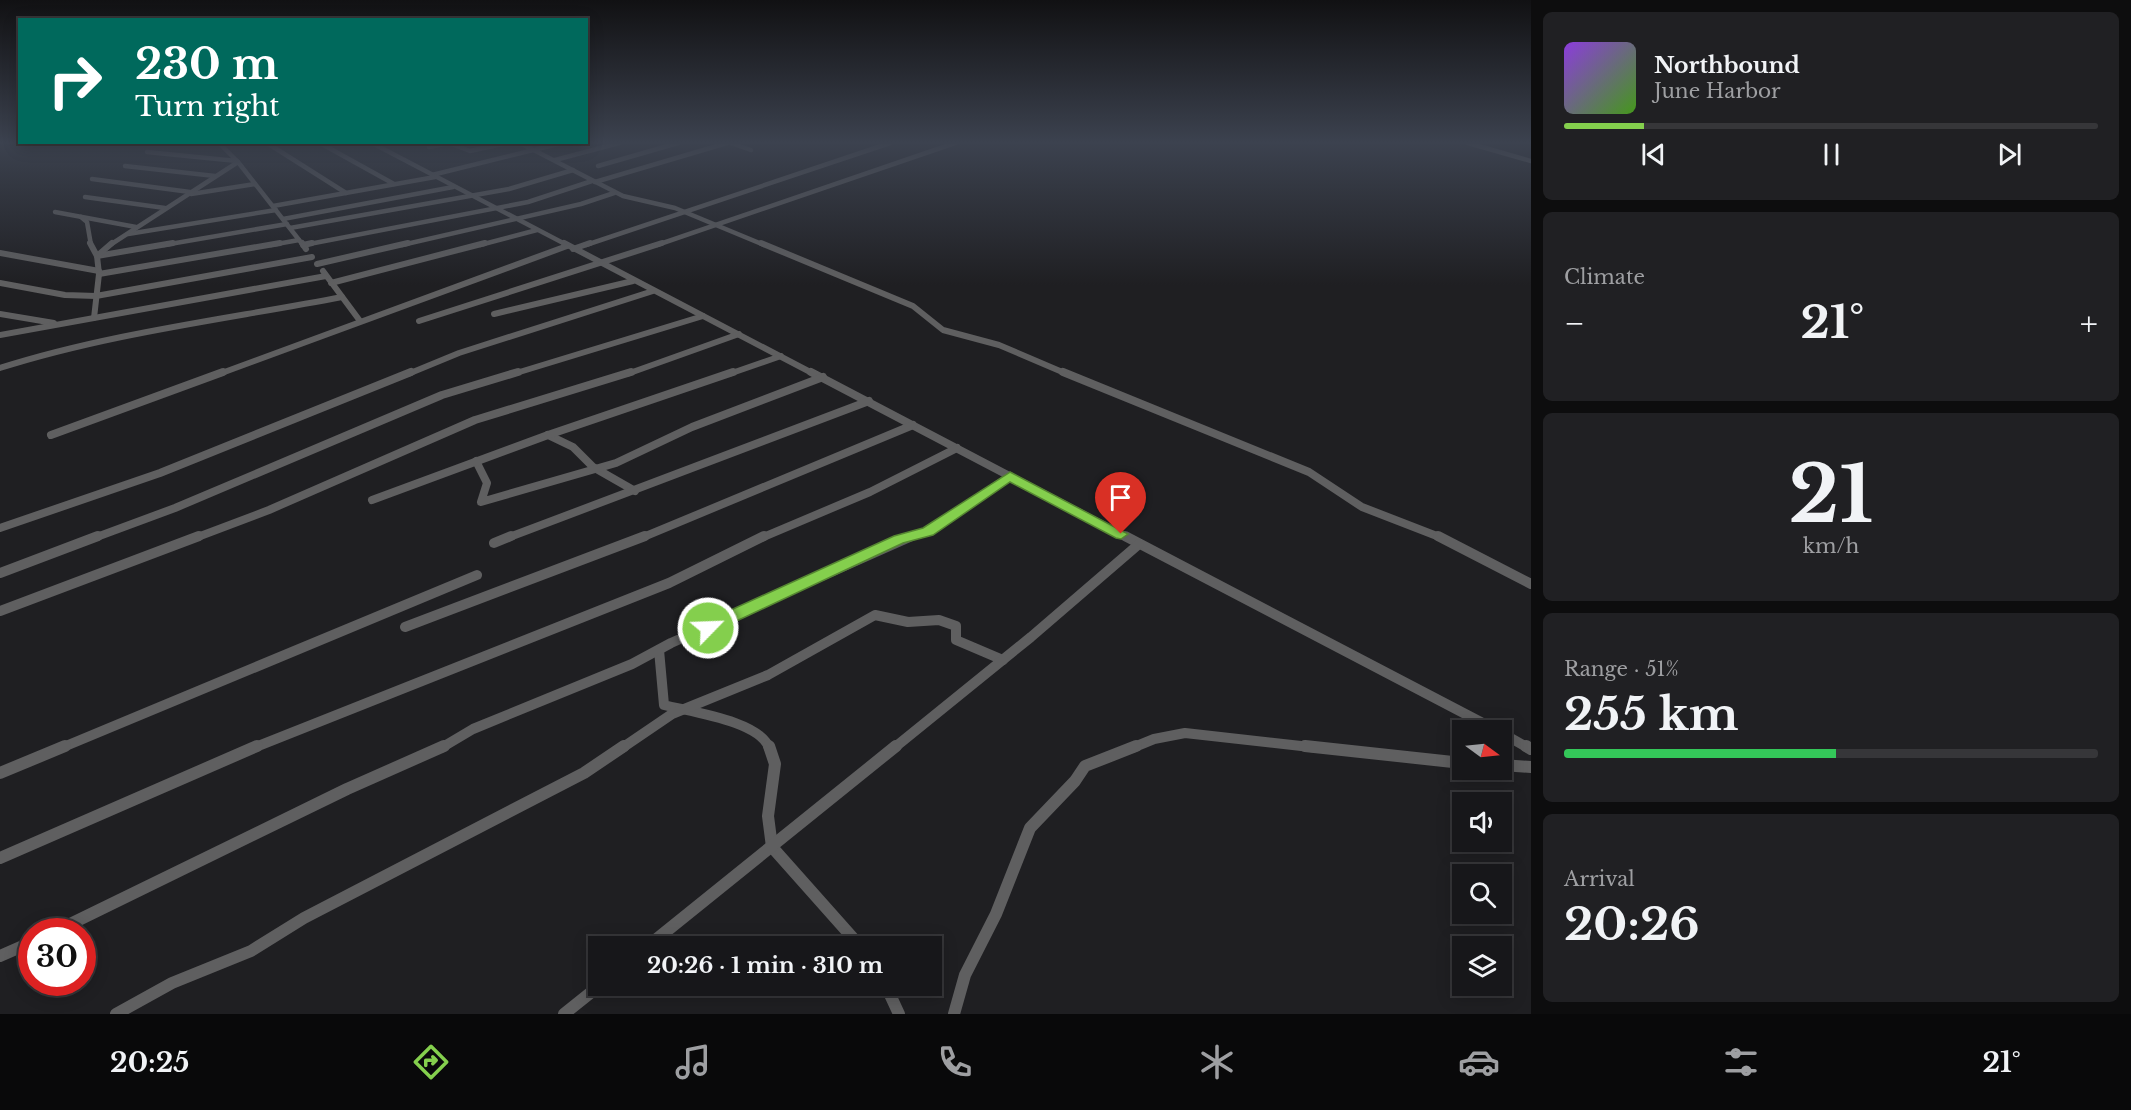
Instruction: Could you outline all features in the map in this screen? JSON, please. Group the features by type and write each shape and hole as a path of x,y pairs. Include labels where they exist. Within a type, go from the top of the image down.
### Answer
{"street":[{"path":"165,190 189,194 213,190"},
{"path":"97,256 122,235 194,190"},
{"path":"260,190 360,321"},
{"path":"341,190 345,193"},
{"path":"122,235 360,190"},
{"path":"287,224 439,190"},
{"path":"460,190 823,377 1477,720"},
{"path":"97,256 500,190"},
{"path":"0,253 99,273 301,243 528,202 566,190"},
{"path":"610,190 684,211 912,306 943,330 999,345 1191,426 1309,472 1362,507 1445,540 1531,584"},
{"path":"51,435 360,321 570,248 747,190"},
{"path":"419,321 642,250 815,190"},
{"path":"317,264 516,219 615,193"},
{"path":"85,197 165,208"},
{"path":"55,212 136,227"},
{"path":"81,217 87,222 89,242 97,256 99,273 94,318"},
{"path":"331,283 537,230"},
{"path":"0,283 65,295 96,296 312,257"},
{"path":"0,335 326,276"},
{"path":"494,315 633,281"},
{"path":"0,528 171,469 459,353 653,291"},
{"path":"0,368 35,357 78,348 342,297"},
{"path":"0,314 61,324"},
{"path":"0,573 175,508 442,395 703,316"},
{"path":"0,611 123,562 269,510 475,420 620,376 739,334"},
{"path":"372,500 548,435 781,356"},
{"path":"476,461 487,483 482,502 540,483 598,470 692,427 823,377"},
{"path":"494,543 869,401"},
{"path":"405,627 802,474 913,425"},
{"path":"548,435 573,447 598,470 634,490"},
{"path":"0,858 305,725 669,583 783,528 870,492 957,448"},
{"path":"84,918 192,868 329,798 454,742 473,729 581,686 899,540 928,532 1010,476"},
{"path":"661,936 1004,660 1140,544"},
{"path":"0,773 477,575"},
{"path":"116,1014 172,983 251,951 304,918 584,773 681,711 768,675 875,615 908,622 939,620 956,626 956,640 1004,660"},
{"path":"659,650 664,705 746,726 766,738 775,764 768,816 772,847 851,936"},
{"path":"954,1014 965,975 996,914 1030,828 1075,782 1085,766 1154,739 1185,733 1452,762"},
{"path":"1512,738 1531,748"},
{"path":"1512,765 1531,766"},
{"path":"0,956 18,948"},
{"path":"564,1014 588,995"},
{"path":"891,996 899,1014"}],"route":[{"path":"708,628 788,589 899,540 928,532 1010,476 1121,534"}]}
